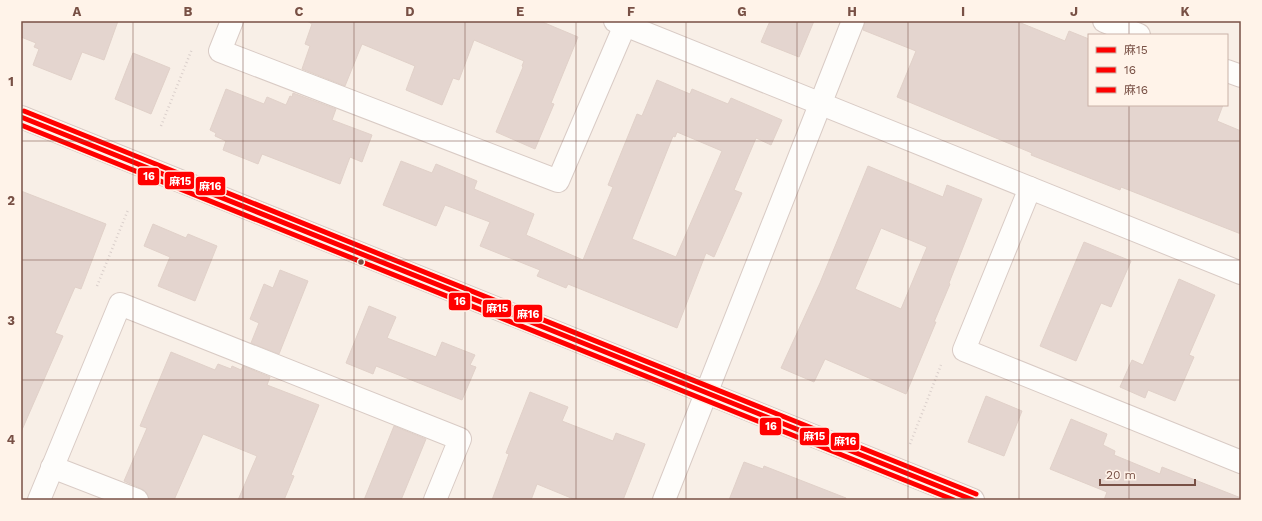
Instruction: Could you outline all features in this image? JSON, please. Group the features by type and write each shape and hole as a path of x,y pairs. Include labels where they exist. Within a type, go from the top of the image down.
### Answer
{"street":[{"path":"232,21 220,51 558,181 620,23 1241,273"},
{"path":"664,500 854,21"},
{"path":"1104,21 1136,34"},
{"path":"1228,71 1241,76"},
{"path":"21,118 973,500"},
{"path":"1030,188 964,350 1241,462"},
{"path":"39,500 120,304 460,439 435,500"},
{"path":"52,467 137,500"}],"path":[{"path":"161,126 195,42"},
{"path":"900,471 944,359"}],"building":[{"path":"21,21 118,21 104,60 82,52 71,80 33,65 39,49 34,47 36,43 21,37"},
{"path":"307,21 540,21 578,37 551,103 554,104 535,149 496,132 523,67 524,61 474,40 459,80 453,78 442,105 406,90 415,66 362,44 345,86 302,69 310,46 305,44 312,24"},
{"path":"770,21 814,21 799,57 761,42"},
{"path":"865,21 1016,21 1065,41 1069,31 1088,39 1088,106 1223,106 1217,121 1241,131 1241,234 1121,187 1120,190 1031,155 1032,153 897,97 916,51 863,30"},
{"path":"133,53 170,68 151,114 115,99"},
{"path":"657,80 690,94 692,89 728,104 731,98 782,120 771,145 756,138 734,190 742,193 714,257 706,253 677,328 568,284 566,288 537,276 540,270 480,246 490,222 445,205 436,226 383,205 401,161 432,173 436,164 477,181 474,189 534,214 526,235 583,260 613,187 608,185 637,114 642,116","holes":["677,132 722,151 676,257 632,239 673,136 675,137"]},
{"path":"226,89 264,104 267,97 286,105 293,93 336,109 332,120 372,135 362,162 350,157 340,184 262,154 258,164 223,150 226,141 215,136 216,133 210,130"},
{"path":"868,166 943,197 947,185 982,199 934,322 936,322 906,394 825,359 814,382 781,368 820,283","holes":["881,228 927,247 901,309 855,289"]},
{"path":"21,191 106,224 81,289 75,287 55,333 63,336 21,432"},
{"path":"153,224 186,238 188,234 217,246 195,301 158,286 170,257 144,246"},
{"path":"1084,242 1131,261 1111,307 1101,303 1076,361 1040,346"},
{"path":"280,270 308,281 279,354 251,343 259,323 250,319 264,284 273,288"},
{"path":"1179,279 1215,295 1189,355 1194,357 1175,401 1148,390 1145,398 1120,387 1132,360 1143,365"},
{"path":"369,306 396,317 387,338 436,357 442,342 475,355 470,365 476,367 462,400 376,366 373,374 346,363"},
{"path":"171,352 215,370 218,364 231,369 232,366 241,370 243,366 270,377 267,385 319,405 291,475 294,476 284,500 238,500 257,456 203,434 174,500 149,500 147,493 142,489 124,481 147,428 140,426"},
{"path":"530,392 568,407 562,421 613,441 616,433 645,444 623,500 576,500 537,484 531,500 492,500 509,454 506,453"},
{"path":"986,396 1022,411 1004,456 968,442"},
{"path":"1071,419 1107,434 1103,445 1115,451 1114,455 1160,474 1162,467 1241,498 1241,500 1104,500 1107,492 1050,469"},
{"path":"394,426 426,439 401,500 364,500"},
{"path":"744,462 763,469 764,466 846,498 846,500 729,500"}],"transit line":[{"name":"麻16","path":"24,111 976,494"},
{"name":"麻15","path":"21,117 973,500"},
{"name":"16","path":"21,125 954,500"}]}
